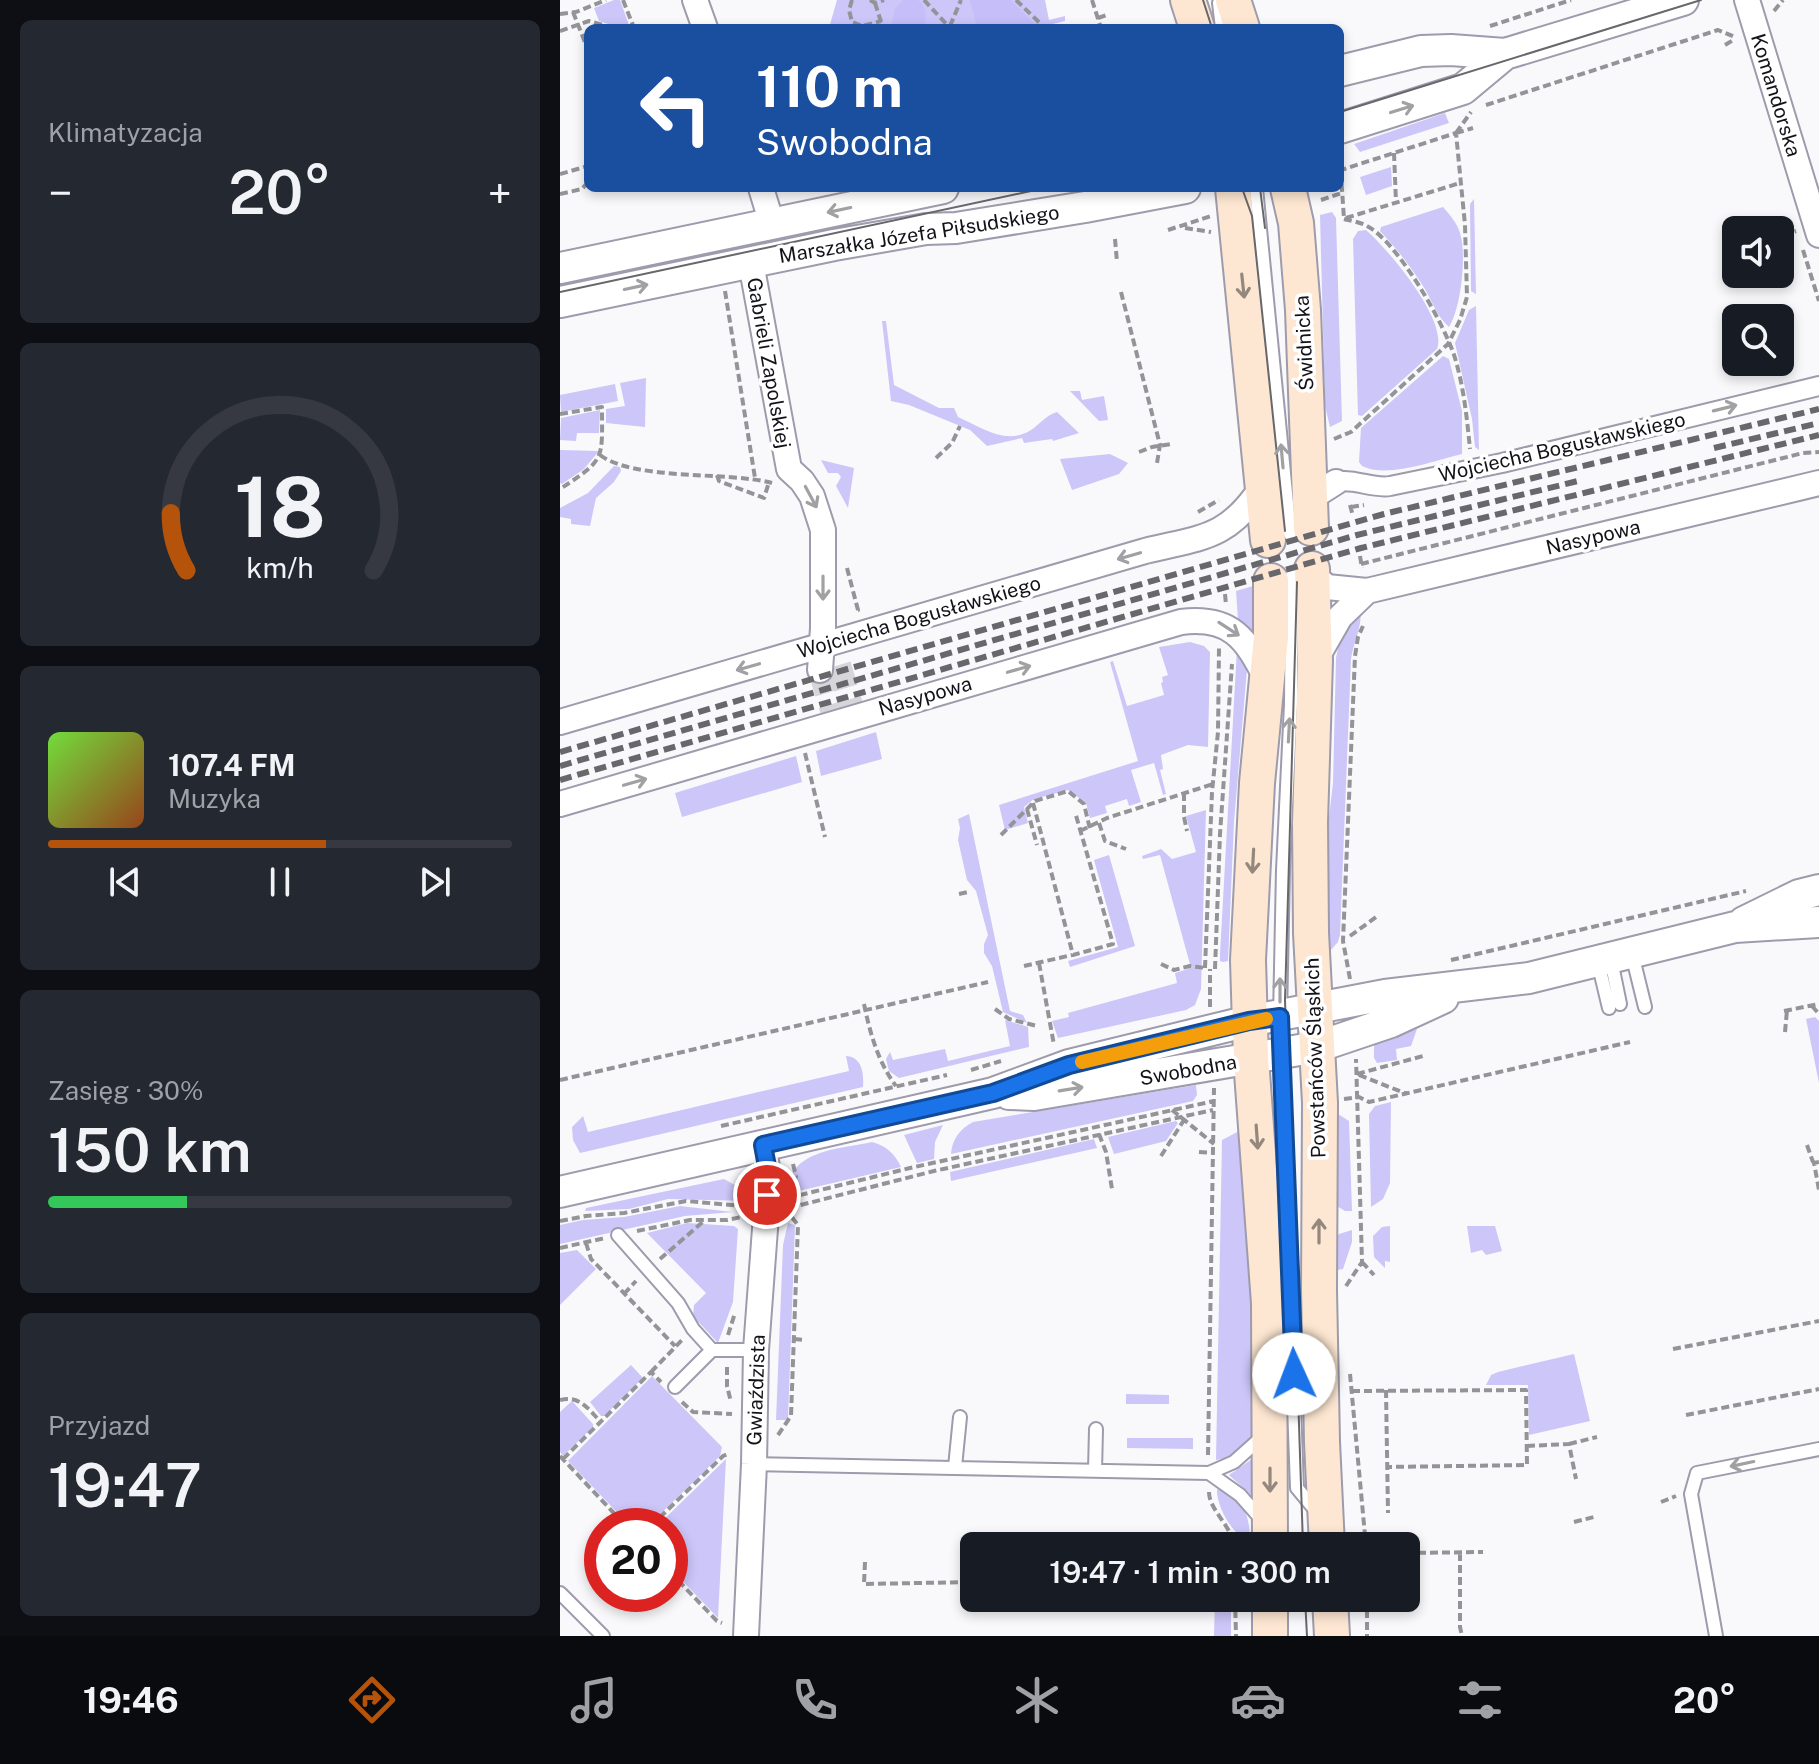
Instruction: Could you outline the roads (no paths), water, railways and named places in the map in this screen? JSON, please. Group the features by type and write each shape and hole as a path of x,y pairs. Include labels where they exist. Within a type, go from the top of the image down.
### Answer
{"main road":[{"path":"1188,0 1196,24"},
{"path":"1233,0 1241,24"},
{"path":"1233,192 1262,487 1303,517"},
{"name":"Świdnicka","path":"1289,192 1296,223 1303,310 1303,517"},
{"path":"1270,1532 1265,1019 1248,960 1256,798 1273,611 1297,575"},
{"name":"Powstańców Śląskich","path":"1297,575 1315,661 1310,822 1311,933 1320,1103 1321,1398 1326,1532"},
{"path":"1270,1612 1270,1636"},
{"path":"1331,1612 1332,1636"}],"street":[{"path":"695,0 704,24"},
{"path":"1344,70 1421,51 1505,54 1683,0"},
{"name":"Komandorska","path":"1747,0 1808,233"},
{"path":"1344,129 1463,89 1505,54"},
{"path":"762,192 772,224"},
{"name":"Marszałka Józefa Piłsudskiego","path":"560,268 924,192"},
{"path":"1296,223 1315,194"},
{"name":"Marszałka Józefa Piłsudskiego","path":"560,302 926,229 956,228 1085,207 1183,202"},
{"name":"Gabrieli Zapolskiej","path":"751,263 789,469 812,496 823,530 823,645"},
{"name":"Wojciecha Bogusławskiego","path":"1303,517 1352,481 1379,488 1390,486 1502,463 1819,386"},
{"name":"Nasypowa","path":"1297,575 1327,587 1367,591 1819,483"},
{"name":"Wojciecha Bogusławskiego","path":"560,722 1145,551 1205,538 1246,508 1262,487"},
{"path":"1315,661 1340,617 1367,591"},
{"name":"Nasypowa","path":"560,804 800,733 843,714 1194,621 1217,622 1238,634 1267,680"},
{"path":"823,645 830,667"},
{"name":"Swobodna","path":"1735,927 1799,895 1819,890"},
{"name":"Swobodna","path":"560,1192 993,1093 1046,1071 1265,1019 1385,995 1529,978 1735,927 1819,922"},
{"name":"Swobodna","path":"993,1093 1034,1095 1317,1047 1391,1022 1467,987"},
{"name":"Gwiaździsta","path":"746,1636 756,1350 767,1202 768,1172 763,1145"}],"lane":[{"path":"1219,0 1222,24"},
{"path":"1257,192 1303,517"},
{"path":"1265,1019 1283,870 1297,575"},
{"path":"1614,958 1614,1006"},
{"path":"1614,958 1645,1007"},
{"path":"1266,1056 1297,1488 1325,1532"},
{"path":"618,1235 678,1303 693,1329 712,1350"},
{"path":"673,1389 712,1350 756,1350"},
{"path":"955,1467 960,1417"},
{"path":"754,1464 1095,1471 1208,1466 1234,1462 1250,1450 1270,1425"},
{"path":"1095,1471 1096,1429"},
{"path":"1716,1636 1691,1494 1697,1473 1819,1449"},
{"path":"1208,1466 1240,1495 1265,1532"},
{"path":"560,1593 603,1636"}],"tunnel":[{"path":"839,665 851,705"},
{"path":"820,670 832,710"}],"tram line":[{"path":"1203,0 1211,24"},
{"path":"1344,111 1701,0"},
{"path":"560,292 1026,192"},
{"path":"1243,192 1252,216 1285,531"},
{"path":"1260,192 1265,228"},
{"path":"1297,582 1285,1000 1303,1532"},
{"path":"1306,1612 1307,1636"}],"railway":[{"path":"560,752 1384,514 1819,409"},
{"path":"1714,448 1819,423"},
{"path":"560,780 1361,548 1819,435"},
{"path":"560,766 1357,535 1582,480"}]}
